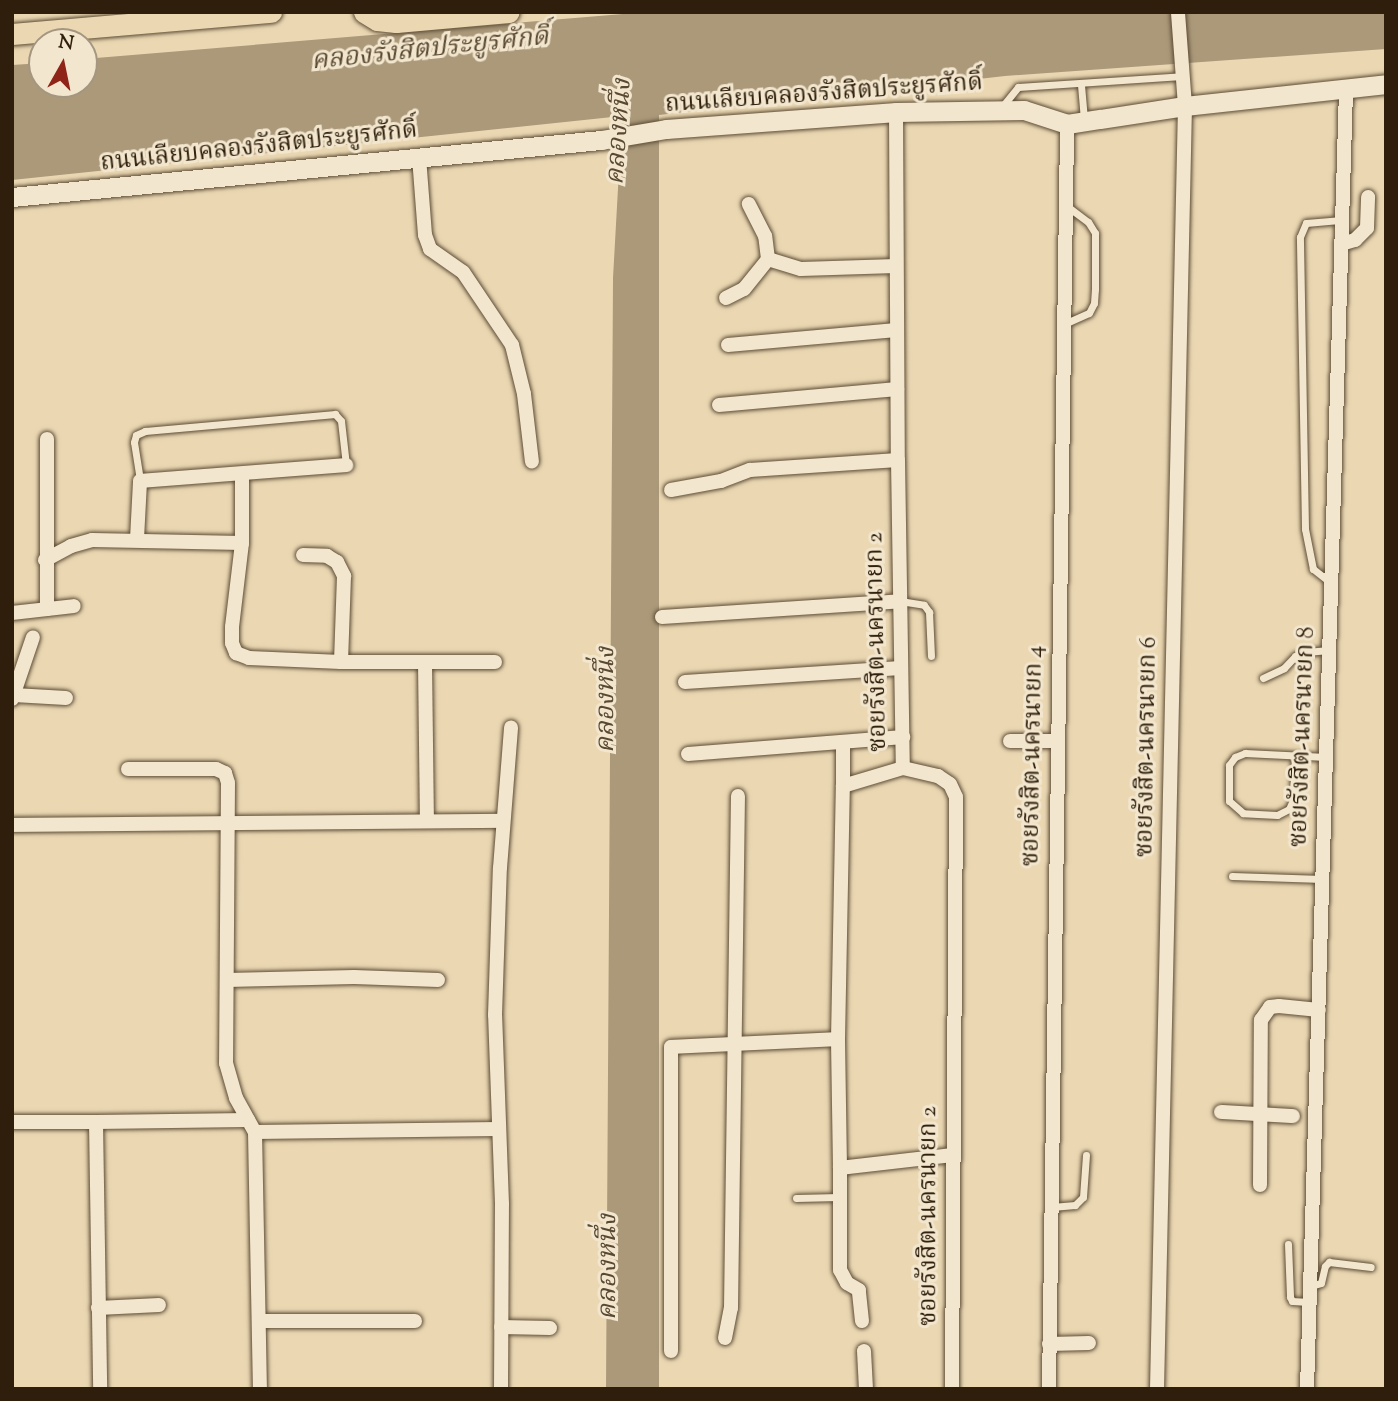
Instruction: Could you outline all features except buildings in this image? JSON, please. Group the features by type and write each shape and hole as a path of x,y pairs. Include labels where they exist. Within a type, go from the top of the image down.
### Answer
{"main road":[{"path":"12,34 271,12"},
{"path":"364,12 377,20 396,22 509,12"}],"street":[{"name":"ซอยรังสิต-นครนายก 6","path":"1157,1389 1185,106 1178,12"},
{"name":"ถนนเลียบคลองรังสิตประยูรศักดิ์","path":"12,197 601,140 666,129 896,112 1000,109 1024,110 1076,123 1185,106 1386,84"},
{"name":"ซอยรังสิต-นครนายก 8","path":"1307,1389 1346,88"},
{"name":"ซอยรังสิต-นครนายก 2","path":"896,112 896,330 903,768 938,776 950,784 956,797 952,1389"},
{"name":"ซอยรังสิต-นครนายก 4","path":"1049,1389 1063,324 1067,206 1076,123"},
{"path":"419,158 425,235 430,248 463,272 512,345 524,394 532,462"},
{"path":"1342,244 1355,240 1367,228 1368,197"},
{"path":"726,298 744,289 768,259 765,236 749,204"},
{"path":"768,259 801,269 896,265"},
{"path":"728,345 896,330"},
{"path":"719,405 897,390"},
{"path":"47,439 47,609"},
{"path":"671,490 721,481 750,470 898,460"},
{"path":"137,539 140,481 346,465"},
{"path":"242,474 242,543 232,627 236,653 250,658 341,662 495,662"},
{"path":"45,560 71,546 92,540 242,543"},
{"path":"303,555 327,556 337,562 344,576 341,662"},
{"path":"662,617 901,601"},
{"path":"12,613 74,606"},
{"path":"33,637 13,697 66,698"},
{"path":"425,663 427,820"},
{"path":"685,682 901,668"},
{"path":"501,1389 502,1204 495,1015 503,821 510,727"},
{"path":"688,754 902,737"},
{"path":"1010,741 1057,741"},
{"path":"843,742 838,1039 841,1270 847,1283 859,1290 862,1321"},
{"path":"843,786 903,768"},
{"path":"128,769 216,769 225,773 228,783 226,1063 236,1098 251,1126 260,1389"},
{"path":"725,1338 731,1308 738,796"},
{"path":"12,825 503,821"},
{"path":"227,981 354,977 438,980"},
{"path":"1260,1185 1261,1020 1266,1012 1279,1006 1319,1010"},
{"path":"671,1351 670,1049 674,1045 838,1039"},
{"path":"1221,1112 1293,1116"},
{"path":"12,1122 498,1129"},
{"path":"96,1122 100,1389"},
{"path":"840,1168 953,1155"},
{"path":"98,1308 159,1305"},
{"path":"259,1321 415,1321"},
{"path":"501,1327 550,1328"},
{"path":"1049,1344 1090,1343"},
{"path":"864,1351 866,1389"}],"lane":[{"path":"1000,109 1018,88 1081,85 1181,70"},
{"path":"1076,123 1081,85"},
{"path":"1063,324 1089,313 1094,303 1095,289 1095,233 1088,222 1067,206"},
{"path":"1331,583 1313,569 1305,529 1300,237 1306,223 1342,220"},
{"path":"140,481 134,442 136,435 145,431 335,414 341,421 346,465"},
{"path":"901,601 924,605 929,612 931,656"},
{"path":"1263,677 1306,652 1330,650"},
{"path":"1295,756 1293,800 1289,809 1277,814 1243,813 1229,801 1229,765 1235,757 1245,754 1326,757"},
{"path":"1232,876 1322,879"},
{"path":"1051,1207 1075,1205 1083,1197 1086,1155"},
{"path":"796,1198 839,1197"},
{"path":"1288,1244 1290,1297 1292,1301 1310,1302"},
{"path":"1310,1286 1321,1283 1329,1262 1371,1266"}],"water":[{"path":"647,12 1386,12 1386,49 1005,76 659,115 659,1389 606,1389 613,278 622,116 12,180 12,65 28,64 28,98 98,98 98,58"}],"water label":[{"name":"คลองรังสิตประยูรศักดิ์","path":"430,50"},
{"name":"คลองหนึ่ง","path":"620,132"},
{"name":"คลองหนึ่ง","path":"607,700"},
{"name":"คลองหนึ่ง","path":"609,1267"}]}
